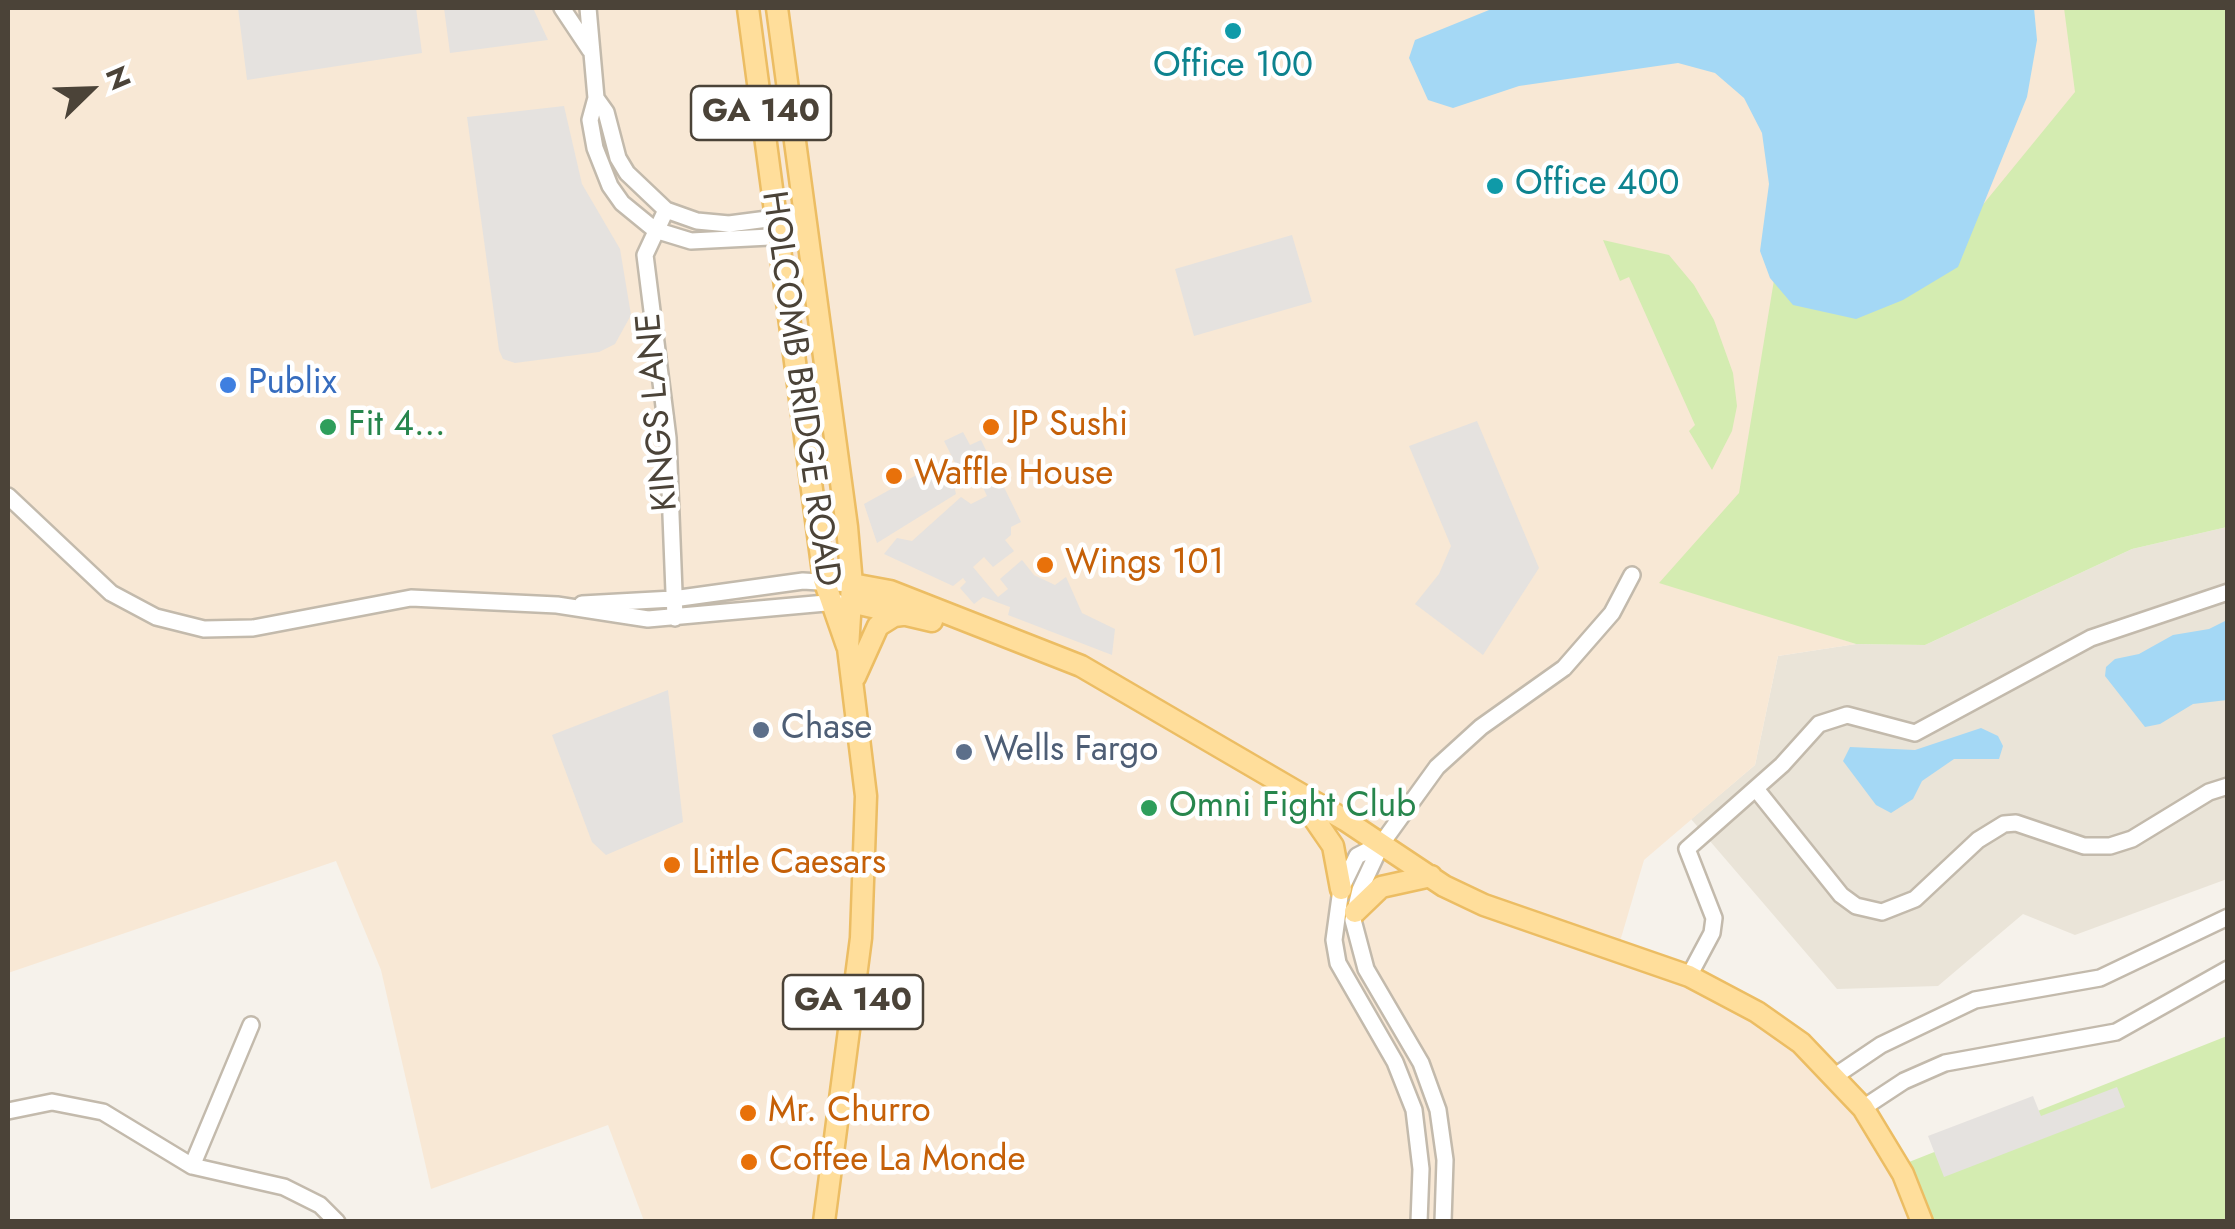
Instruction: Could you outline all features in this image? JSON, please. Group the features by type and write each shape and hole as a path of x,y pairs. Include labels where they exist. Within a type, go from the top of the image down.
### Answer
{"main road":[{"name":"HOLCOMB BRIDGE ROAD","path":"748,8 824,580 828,602 848,648"},
{"name":"HOLCOMB BRIDGE ROAD","path":"777,8 849,548 848,648 866,796 865,897 824,1222"},
{"path":"849,548 865,569 917,609"},
{"path":"851,593 1023,642 1103,677 1484,905 1689,976 1770,1021 1835,1076 1863,1108 1903,1174 1922,1222"},
{"path":"853,681 878,626 917,609"},
{"path":"1291,788 1321,823 1333,846 1341,888"},
{"path":"1356,912 1381,887 1430,876"}],"street":[{"path":"562,8 593,56"},
{"path":"588,8 596,98 590,120 601,168 622,203 655,230 712,243 808,225"},
{"path":"596,98 606,112 618,158 666,210 712,223 777,228"},
{"name":"KINGS LANE","path":"666,210 646,255 646,270 669,451 675,618"},
{"path":"8,496 111,593 180,625 253,628 412,598 556,606 623,618 675,618 828,602 851,593"},
{"path":"1443,1222 1445,1160 1437,1107 1420,1062 1366,969 1358,944 1356,912 1382,843 1416,793 1461,744 1564,668 1612,613 1632,575"},
{"path":"556,606 673,598 824,580 851,593"},
{"path":"1689,976 1712,933 1714,918 1687,849 1756,789 1819,724 1832,718 1864,718 1915,733 2090,638 2228,592"},
{"path":"1756,789 1841,895 1856,906 1882,912 1915,899 1978,840 2004,824 2016,823 2084,846 2110,846 2132,839 2210,792 2228,786"},
{"path":"1382,843 1358,856 1341,888 1334,920 1338,962 1408,1088 1419,1132 1419,1222"},
{"path":"1835,1076 1880,1045 1975,1000 2100,978 2228,917"},
{"path":"1863,1108 1945,1063 2116,1032 2228,969"},
{"path":"192,1166 251,1025"},
{"path":"8,1111 52,1102 78,1104 103,1112 192,1166 284,1187 320,1206 337,1222"}],"shaded area":[{"path":"8,8 2227,8 1838,638 1856,644 1778,656 1755,765 1644,860 1616,955 1794,1032 1866,1094 1930,1221 644,1221 608,1125 431,1189 381,970 336,861 8,973"},
{"path":"238,8 416,8 422,53 247,80"},
{"path":"444,8 533,8 548,40 450,53"},
{"path":"564,106 582,184 620,249 631,315 615,344 599,352 515,363 503,359 499,350 467,117"},
{"path":"1292,235 1312,302 1194,336 1175,269"},
{"path":"1477,421 1539,568 1483,655 1415,604 1439,574 1451,546 1409,446"},
{"path":"963,432 970,445 981,440 1021,522 1011,527 1011,535 1005,540 1014,551 993,567 984,557 973,567 998,597 1008,589 1000,579 1022,560 1034,575 1055,585 1066,577 1082,613 1115,629 1112,655 1008,615 1010,607 983,597 974,604 960,588 966,582 963,578 953,586 884,554 897,538 912,541 961,497 971,504 987,496 979,479 966,485 944,441"},
{"path":"938,463 952,477 956,494 877,543 864,504"},
{"path":"2227,527 2227,879 2075,935 2023,914 1938,986 1837,989 1691,819 1755,765 1778,656 1856,644 1925,645 2132,549"},
{"path":"668,690 683,822 606,855 592,842 552,735"},
{"path":"2117,1087 2125,1107 1944,1177 1928,1136 2033,1096 2041,1116"}],"green space":[{"path":"2064,8 2227,8 2227,527 2132,549 1925,645 1856,644 1659,583 1739,493 1775,274 1936,262 2075,92"},
{"path":"1603,240 1669,255 1694,285 1714,320 1733,373 1737,406 1732,431 1712,470 1689,431 1695,425 1629,277 1620,281"},
{"path":"2227,1036 2227,1221 1930,1221 1904,1164"}],"water":[{"path":"1494,8 2034,8 2037,40 2027,97 1958,267 1903,300 1856,319 1793,305 1770,278 1760,251 1769,184 1762,133 1744,98 1715,73 1678,63 1519,86 1453,108 1428,100 1409,58 1415,40"},
{"path":"2227,620 2227,700 2193,704 2160,724 2145,727 2105,676 2106,667 2115,659 2139,654 2173,635 2209,629"},
{"path":"1981,728 1998,736 2003,746 1999,759 1954,759 1922,781 1913,799 1891,813 1876,805 1843,761 1850,747 1915,750"}],"place":[{"name":"Office 100","path":"1233,31"},
{"name":"Office 400","path":"1495,186"},
{"name":"Publix","path":"228,385"},
{"name":"Fit 4...","path":"328,427"},
{"name":"JP Sushi","path":"991,427"},
{"name":"Waffle House","path":"894,476"},
{"name":"Wings 101","path":"1045,565"},
{"name":"Chase","path":"761,730"},
{"name":"Wells Fargo","path":"964,752"},
{"name":"Omni Fight Club","path":"1149,808"},
{"name":"Little Caesars","path":"672,865"},
{"name":"Mr. Churro","path":"748,1113"},
{"name":"Coffee La Monde","path":"749,1162"}]}
